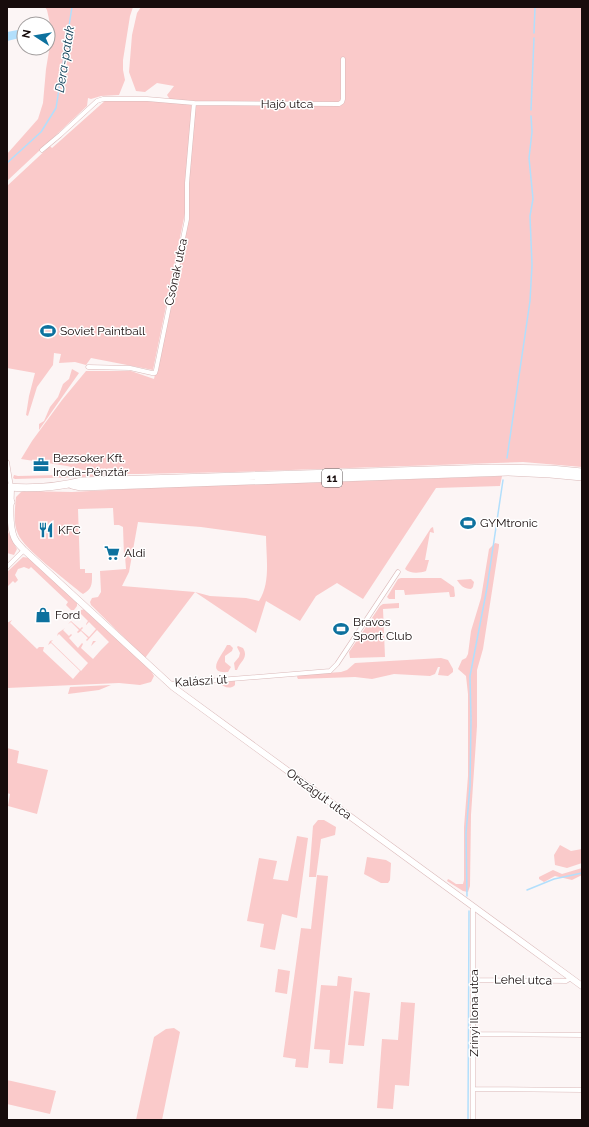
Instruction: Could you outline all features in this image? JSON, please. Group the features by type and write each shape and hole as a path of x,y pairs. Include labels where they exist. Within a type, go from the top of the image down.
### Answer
{"main road":[{"name":"11","path":"68,485 82,481 491,468 551,468 582,472"},
{"name":"11","path":"9,487 68,485 81,487 508,472 582,477"},
{"name":"Kalászi út","path":"9,487 9,499 15,540 169,684"},
{"name":"Országút utca","path":"169,684 582,986"}],"street":[{"name":"Hajó utca","path":"42,150 97,101 103,99 147,99 188,103 339,104 343,99 343,59"},
{"name":"Csónak utca","path":"88,367 130,368 152,373 156,370 187,219 187,183 194,103"},
{"path":"7,462 9,487"},
{"path":"7,567 24,550"},
{"name":"Kalászi út","path":"169,684 330,671 337,664 398,572"},
{"name":"Zrínyi Ilona utca","path":"471,905 474,980 473,1120"},
{"name":"Lehel utca","path":"474,980 566,981 571,978"},
{"path":"474,1034 582,1036"},
{"path":"473,1089 582,1090"}],"shaded area":[{"path":"45,7 133,7 130,16 123,60 125,80 119,95 101,96 91,99 88,98 87,106 7,181 7,154 38,119 43,103 48,56 56,56 56,16 48,16"},
{"path":"141,7 582,7 582,467 523,462 13,478 14,475 102,474 67,466 21,459 32,441 62,400 86,371 131,371 154,379 172,295 188,204 193,104 185,213 153,370 91,358 86,365 75,362 59,363 61,354 54,353 53,365 37,387 28,416 26,415 29,396 35,373 7,368 7,186 50,146 52,148 107,99 171,101 167,95 174,86 157,83 145,92 136,91 129,72 132,35 137,13"},
{"path":"72,369 79,373 39,430 39,424 44,421 50,407 58,397 63,384 69,379"},
{"path":"502,476 500,486 436,488 363,599 337,583 316,596 300,621 266,601 256,633 195,592 145,658 91,605 90,602 92,598 98,597 101,592 100,571 126,569 123,527 114,525 113,508 78,509 80,569 85,569 85,573 92,573 90,588 83,594 28,548 16,530 15,516 16,497 24,491 72,492 147,488","holes":["138,522 201,527 266,536 266,578 263,594 259,601 246,598 210,596 195,592 122,586 129,572"]},
{"path":"7,521 8,532 17,549 14,555 7,553"},
{"path":"433,527 434,533 430,532 425,560 429,560 426,571 415,573 407,571 405,569 406,567"},
{"path":"495,543 499,544 499,546 483,649 477,670 477,726 471,815 470,886 468,892 463,891 447,881 448,879 456,884 463,884 464,880 464,827 468,776 468,694 466,676 458,669 462,660 466,658 468,654 471,631 481,598 489,549"},
{"path":"23,557 29,558 77,602 77,606 74,610 71,610 66,605 68,602 31,567 29,569 24,567 18,569 15,575 18,580 15,583 13,581 7,587 7,572"},
{"path":"441,578 454,587 455,596 450,597 449,592 405,595 404,590 395,590 395,599 389,599 387,597 398,579"},
{"path":"471,579 474,582 471,589 462,586 457,580"},
{"path":"399,603 399,608 383,609 385,657 350,658 349,652 380,606 383,604"},
{"path":"85,609 150,669 154,676 151,682 140,685 119,683 7,688 7,623 12,620 10,623 37,649 39,647 44,647 43,651 73,679 80,671 51,643 48,645 50,641 53,640 51,642 81,671 88,663 59,634 57,636 58,633 65,628 63,630 69,636 71,634 72,635 69,638 78,648 82,643 81,648 93,659 109,642 97,630 87,641 86,640 88,638 81,631 78,633 77,632 79,630 71,622 68,624 71,621 80,629 82,627 83,628 81,630 89,637 96,629 89,622 86,625 88,621 80,613 77,615 81,610"},
{"path":"227,645 230,645 233,648 232,651 225,656 225,662 231,667 228,672 221,672 217,670 216,667 219,658"},
{"path":"237,647 243,648 245,651 245,657 237,670 235,670 234,663 239,657 240,653"},
{"path":"441,658 448,660 453,669 453,672 448,676 438,675 440,667 438,667 435,674 430,676 394,674 372,679 355,677 298,679 297,677 298,675 341,672 347,670 355,663"},
{"path":"235,681 235,685 229,688 219,682"},
{"path":"111,685 99,690 68,694 70,687"},
{"path":"7,748 19,751 17,763 48,770 37,814 8,806 10,794 7,793"},
{"path":"318,820 324,820 336,827 335,835 321,839 316,877 309,877 313,826"},
{"path":"297,836 308,838 297,918 282,914 275,950 260,947 264,924 247,921 259,858 277,861 273,879 288,881"},
{"path":"560,845 571,851 582,849 582,863 567,868 555,865 554,855"},
{"path":"367,857 386,860 391,863 390,880 388,883 381,883 364,874"},
{"path":"582,868 582,875 572,880 555,876 544,882 539,879 539,877 553,870 562,874"},
{"path":"317,875 328,876 308,1068 295,1067 296,1059 283,1057 301,928 311,929"},
{"path":"278,969 290,971 287,994 275,992"},
{"path":"338,976 352,978 343,1064 329,1063 330,1050 314,1049 321,985 337,986"},
{"path":"354,991 370,993 364,1046 348,1045"},
{"path":"401,1002 415,1003 409,1086 395,1085 393,1109 377,1108 382,1039 398,1040"},
{"path":"174,1028 180,1032 162,1120 136,1120 154,1037 166,1029"},
{"path":"7,1080 56,1091 50,1114 7,1104"}],"water":[{"path":"16,30 16,39 7,41 7,32"}],"waterway":[{"name":"Dera-patak","path":"7,163 41,132 56,108 72,7"},
{"path":"534,33 535,7"},
{"path":"531,110 534,38"},
{"path":"507,458 530,301 532,265 530,216 533,199 529,158 532,132 531,116"},
{"path":"467,896 466,833 470,786 470,676 487,588 503,480"},
{"path":"527,890 554,879 582,873"},
{"path":"468,1120 469,911"}],"place":[{"name":"Soviet Paintball","path":"48,331"},
{"name":"Bezsoker Kft. Iroda-Pénztár","path":"41,465"},
{"name":"GYMtronic","path":"468,523"},
{"name":"KFC","path":"46,530"},
{"name":"Aldi","path":"112,553"},
{"name":"Ford","path":"43,615"},
{"name":"Bravos Sport Club","path":"341,629"}]}
